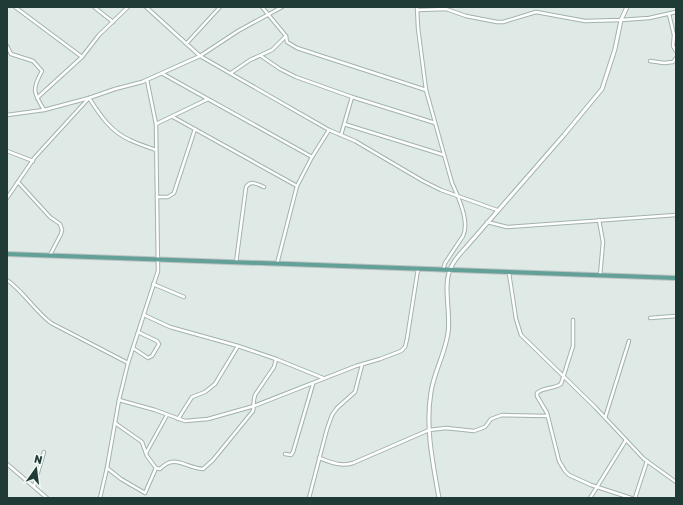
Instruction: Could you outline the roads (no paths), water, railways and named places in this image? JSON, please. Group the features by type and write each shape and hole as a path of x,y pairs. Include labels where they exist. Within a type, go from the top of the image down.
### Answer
{"main road":[{"path":"7,254 676,278"}],"street":[{"path":"15,7 82,57"},
{"path":"94,7 113,22"},
{"path":"37,98 82,57 99,35 128,7"},
{"path":"146,7 200,56 423,181 458,196 498,210"},
{"path":"187,43 220,7"},
{"path":"262,7 286,36 287,42 297,48 426,90"},
{"path":"7,115 44,110 147,80 200,56 238,31 269,16 282,7"},
{"path":"440,498 432,461 429,430 430,393 443,356 449,332 447,284 449,270 487,222 564,135 602,89 615,48 621,20 627,7"},
{"path":"443,270 445,263 466,232 466,224 458,196 452,183 426,90 417,8 446,9 466,16 497,22 503,22 532,12 585,21 649,18 676,12"},
{"path":"669,14 674,35 673,46 676,51"},
{"path":"231,73 250,60 272,50 286,36"},
{"path":"7,46 11,54 33,61 42,71 34,85 37,98 44,110"},
{"path":"261,56 280,69 296,77 352,97 435,123"},
{"path":"650,61 664,63 673,62 676,58"},
{"path":"162,73 312,158"},
{"path":"100,498 108,468 119,400 128,363 158,271 156,124 147,80"},
{"path":"341,135 352,97"},
{"path":"89,98 102,118 117,132 130,140 156,150"},
{"path":"7,198 33,160 89,98"},
{"path":"156,124 208,99"},
{"path":"173,116 195,130 297,186"},
{"path":"344,124 444,155"},
{"path":"156,197 168,197 174,193 195,130"},
{"path":"276,264 297,186 312,158 330,130"},
{"path":"7,150 33,160"},
{"path":"18,182 50,216 60,224 62,230 61,234 50,256"},
{"path":"236,263 246,187 248,184 253,182 264,187"},
{"path":"487,222 507,227 676,215"},
{"path":"599,220 603,242 600,276"},
{"path":"119,400 185,421 204,420 254,406 356,366 401,351 408,339 418,269"},
{"path":"509,273 516,319 522,335 647,461 676,482"},
{"path":"7,280 17,286 45,318 128,363"},
{"path":"153,284 184,297"},
{"path":"144,315 170,327 238,346 276,359 324,379"},
{"path":"650,318 676,316"},
{"path":"573,320 573,346 561,384 540,390 537,393 537,396 547,416 559,461 565,471 569,475 598,487 631,498"},
{"path":"133,348 148,358 152,356 158,344 157,341 138,332"},
{"path":"605,418 628,341"},
{"path":"178,418 192,397 205,392 214,384 238,346"},
{"path":"156,468 160,469 167,462 172,461 203,469 217,455 253,411 256,395 274,367 276,359"},
{"path":"309,498 332,415 337,408 355,392 362,365"},
{"path":"285,454 291,455 294,452 313,384"},
{"path":"146,454 168,415"},
{"path":"319,458 340,465 345,465 429,430 446,428 474,431 485,427 491,419 502,415 547,416"},
{"path":"116,423 142,442 146,454 156,468"},
{"path":"590,498 626,440"},
{"path":"34,486 44,452"},
{"path":"635,498 647,461"},
{"path":"7,464 47,498"},
{"path":"108,468 126,483 145,493 156,468"}]}
